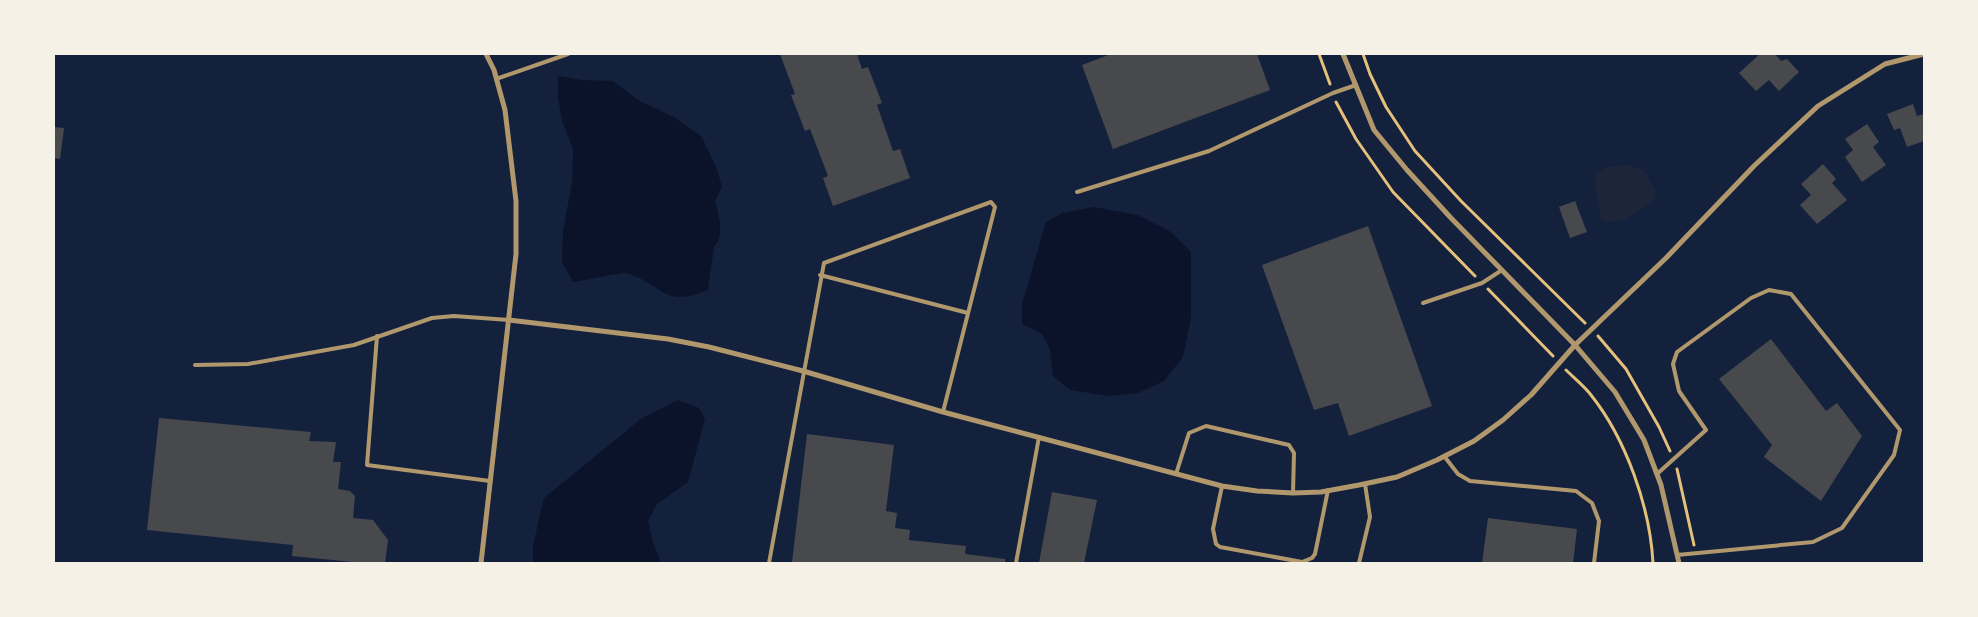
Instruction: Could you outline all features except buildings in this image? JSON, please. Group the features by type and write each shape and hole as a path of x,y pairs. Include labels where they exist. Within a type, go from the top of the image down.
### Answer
{"street":[{"path":"481,563 516,254 516,201 505,110 496,78 486,54"},
{"path":"1343,54 1374,130 1413,177 1574,345 1614,392 1644,440 1657,474 1678,563"},
{"path":"509,320 668,339 803,371 943,412 1222,486 1257,491 1293,493 1365,484 1397,477 1444,456 1474,441 1503,420 1530,395 1574,345 1666,258 1754,166 1818,106 1885,64 1924,54"}],"lane":[{"path":"496,78 568,54"},
{"path":"1077,192 1209,151 1333,93 1356,85"},
{"path":"769,563 820,275 824,263 991,202 995,207 943,412"},
{"path":"1423,303 1482,283 1502,270"},
{"path":"820,275 968,313"},
{"path":"1657,474 1706,430 1679,391 1673,364 1677,352 1751,298 1769,290 1791,294 1900,430 1894,455 1842,528 1813,542 1677,555"},
{"path":"195,365 248,364 354,345 432,318 454,316 509,320"},
{"path":"377,336 367,465 490,481"},
{"path":"1176,474 1189,433 1206,426 1289,445 1294,453 1293,493"},
{"path":"1016,563 1039,437"},
{"path":"1444,456 1458,474 1470,481 1576,491 1592,503 1599,521 1594,563"},
{"path":"1359,563 1370,517 1365,484"},
{"path":"1222,486 1213,529 1216,544 1220,547 1302,562 1312,558 1315,554 1328,490"}],"path":[{"path":"1319,54 1333,93 1356,140 1393,192 1591,395 1614,430 1636,480 1648,526 1653,563"}],"shaded area":[{"path":"558,76 582,80 613,81 638,100 674,117 702,137 717,169 722,187 715,202 720,231 714,247 708,290 681,297 672,296 626,273 573,282 562,262 563,231 572,182 573,149 562,121 558,97"},
{"path":"1629,165 1643,170 1656,192 1655,199 1636,213 1622,220 1615,222 1601,219 1595,180 1596,173 1607,167"},
{"path":"1094,207 1138,215 1171,232 1191,252 1191,318 1183,357 1164,381 1138,393 1109,396 1070,390 1053,376 1050,350 1042,334 1022,324 1022,304 1046,222 1062,213"},
{"path":"678,400 699,408 705,419 688,482 657,504 648,521 661,563 533,563 533,545 544,498 642,418"}]}
